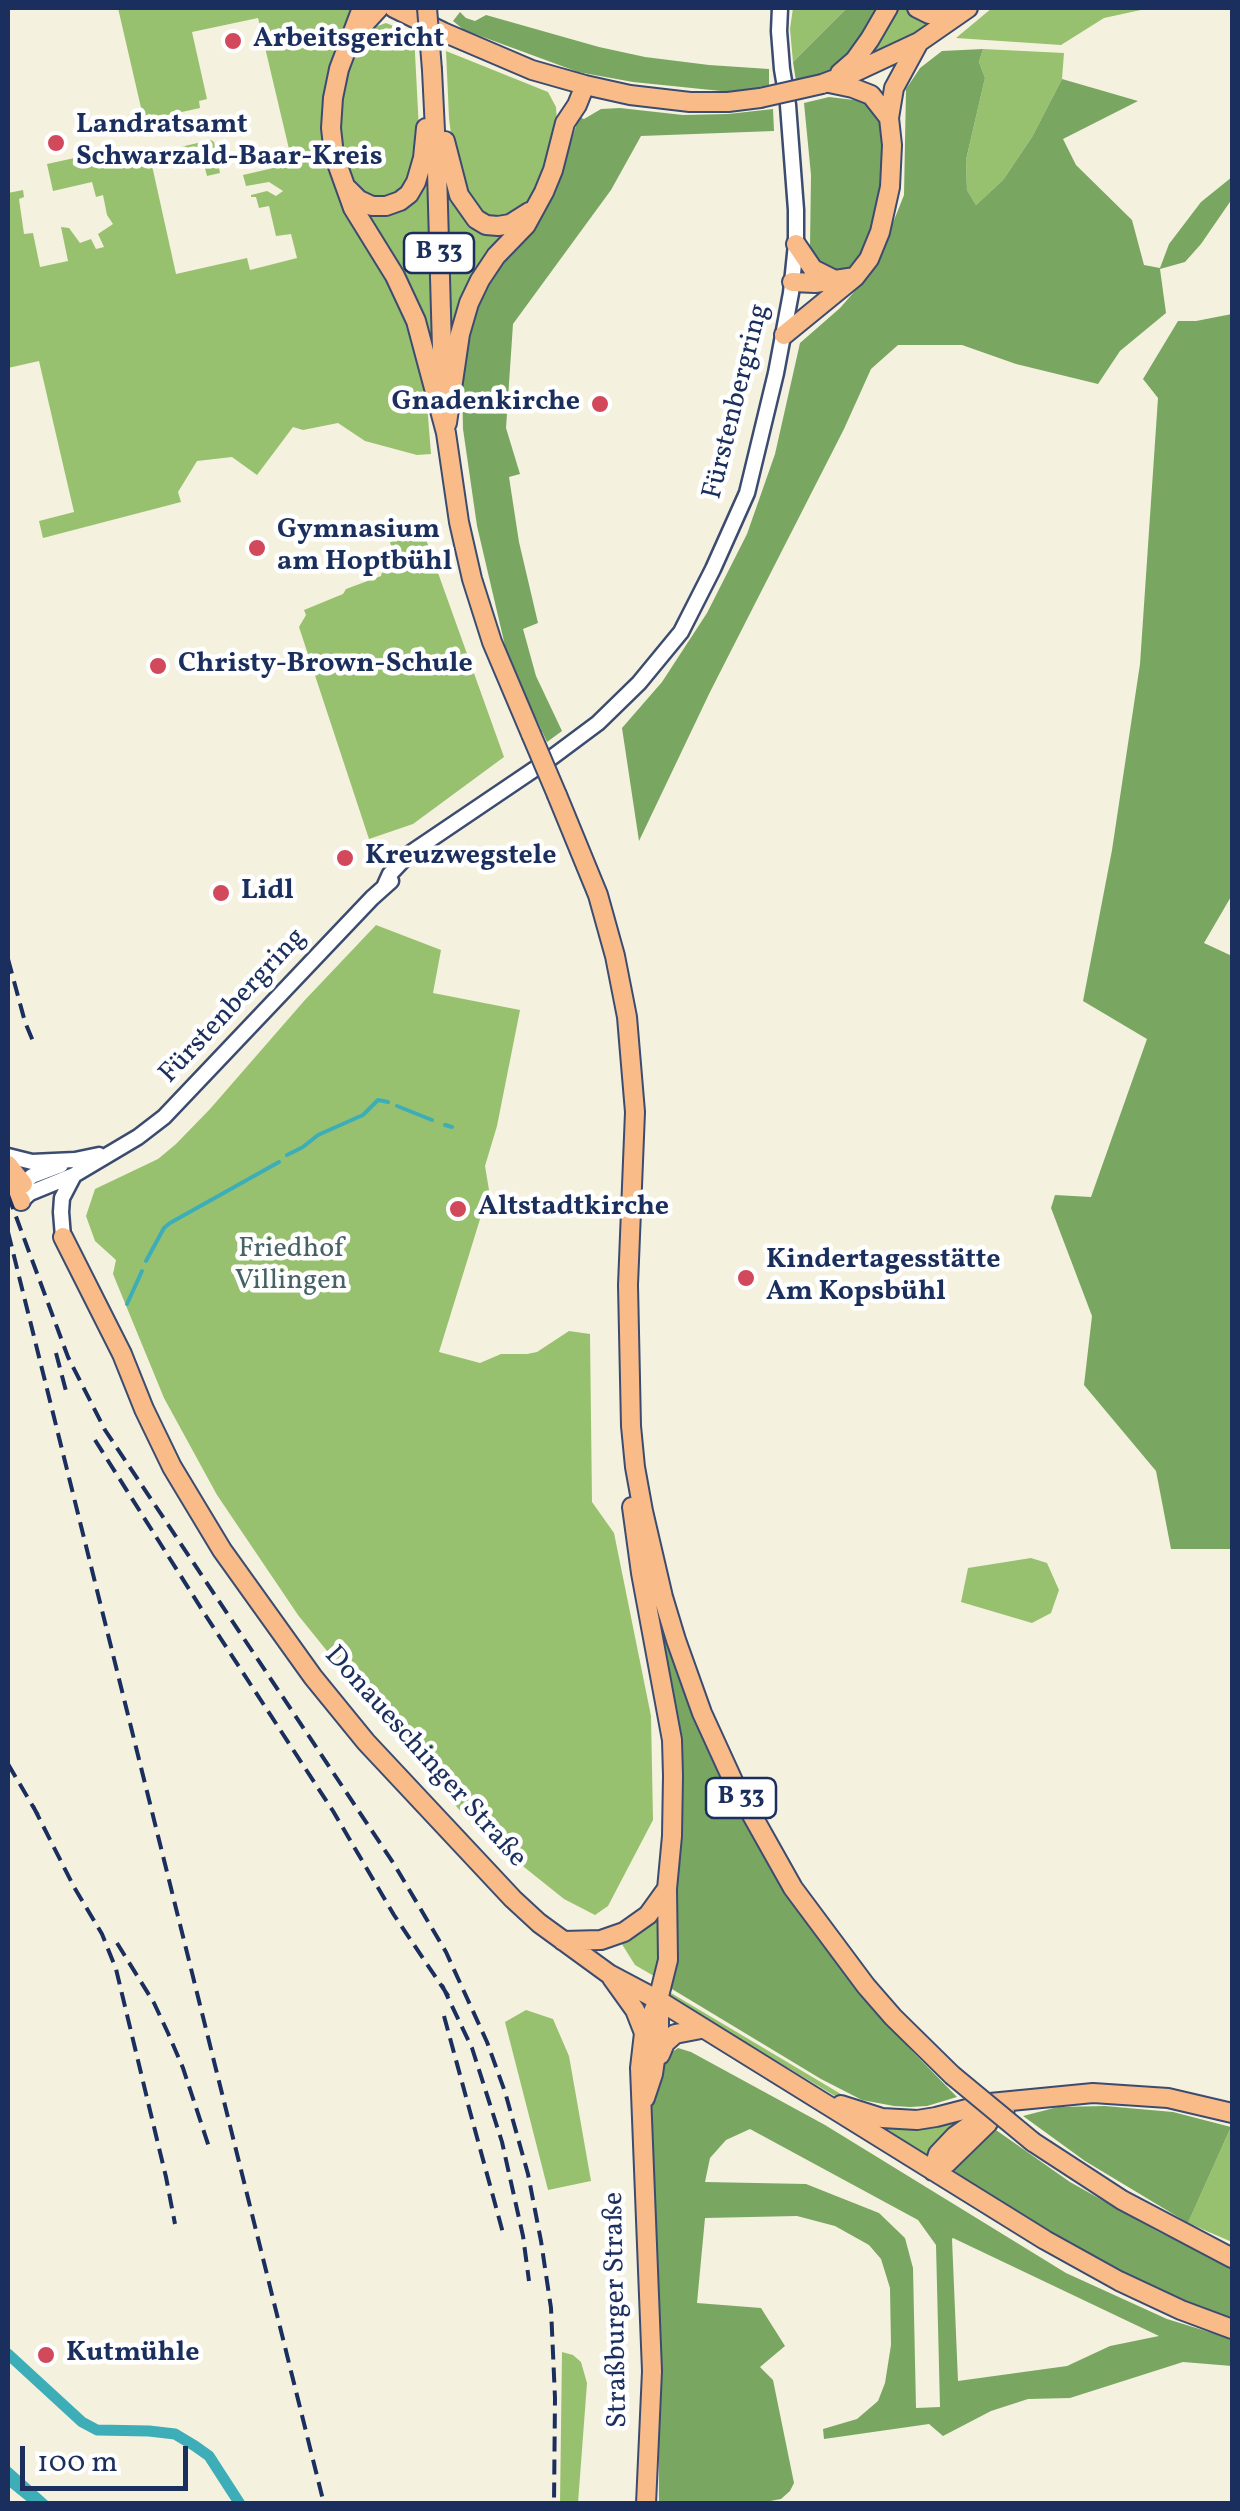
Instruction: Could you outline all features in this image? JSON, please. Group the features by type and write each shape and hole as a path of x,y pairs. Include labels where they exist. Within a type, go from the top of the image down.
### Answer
{"main road":[{"path":"362,8 339,69 333,98 330,128 334,155 353,208 408,300 424,346 446,436"},
{"path":"353,35 379,8"},
{"path":"394,8 532,70 630,95 690,102 760,98 825,84 919,42 968,8"},
{"name":"B 33","path":"427,8 438,170 440,341 451,471 464,548 482,611 587,866 607,925 628,1018 635,1112 628,1285 635,1466 652,1554 702,1713 746,1807 786,1877 840,1953 893,2017 952,2076 1033,2142 1122,2200 1232,2258"},
{"path":"825,84 855,60 888,8"},
{"path":"917,8 928,14 940,14 957,8"},
{"path":"784,335 834,287 855,277 869,258 880,232 890,187 889,118 894,88 919,42"},
{"path":"344,184 372,206 386,206 409,194 423,158 432,71"},
{"path":"432,71 453,178 466,208 486,225 498,226 510,224 537,205"},
{"path":"446,436 460,334 469,303 496,256 526,225 537,205 553,170 565,123 562,101 576,83"},
{"path":"825,84 853,88 871,96 889,118"},
{"path":"796,244 813,269 834,287"},
{"path":"791,287 816,283 834,287"},
{"path":"8,1164 16,1190"},
{"name":"Donaueschinger Straße","path":"63,1237 172,1466 215,1538 313,1677 366,1742 513,1899 562,1941 609,1974 658,2000 794,2086"},
{"path":"635,1466 634,1536 672,1740 668,1960 658,2000"},
{"path":"562,1941 601,1940 624,1932 648,1915 667,1889"},
{"path":"609,1974 635,2010 644,2033"},
{"name":"Straßburger Straße","path":"646,2504 652,2370 640,2068 644,2033 658,2000"},
{"name":"Straßburger Straße","path":"652,2074 660,2022 658,2000"},
{"name":"Straßburger Straße","path":"640,2115 664,2043 676,2034 702,2028"},
{"path":"794,2086 866,2115 899,2120 936,2118 990,2103 1068,2094 1168,2098 1232,2113"},
{"path":"794,2086 1119,2282 1232,2329"},
{"path":"933,2171 938,2154 955,2136 976,2121 1026,2100"}],"street":[{"name":"Fürstenbergring","path":"75,1167 138,1137 164,1117 385,884 415,860 424,846 598,723 639,683 681,632 746,493 784,335 796,244 796,210 780,8"},
{"path":"8,1156 75,1167"},
{"path":"16,1190 30,1193 54,1183 75,1167"},
{"path":"16,1190 32,1176 75,1167"},
{"path":"63,1237 62,1198 75,1167"}],"green space":[{"path":"118,8 350,8 323,130 326,159 345,209 387,273 417,342 431,454 417,455 365,441 338,423 303,430 293,427 257,475 232,457 197,461 178,492 181,502 43,538 39,521 74,512 39,361 8,368 8,193 23,190 24,197 19,199 24,234 33,233 40,267 68,261 61,227 69,228 80,243 91,239 96,249 104,247 98,234 113,224 103,195 96,197 92,182 53,191 47,164 110,148 114,162 211,140 220,173 207,176 200,149 151,161 176,274 247,258 250,270 297,258 291,234 276,236 269,206 259,208 256,197 251,197 267,191 276,196 283,191 269,182 246,186 243,175 282,166 279,152 289,149 258,18 192,32 207,99 199,101 200,108 150,119 152,129 147,130 136,122 135,114 142,112"},
{"path":"793,8 847,8 793,62 790,29"},
{"path":"847,8 883,8 837,70 796,81 793,62"},
{"path":"894,8 911,8 937,18 917,34 859,63"},
{"path":"992,8 1150,8 1104,18 1061,45 956,38"},
{"path":"460,12 475,21 486,15 645,57 769,69 769,85 759,87 758,91 721,91 578,72 464,30 453,21"},
{"path":"386,23 414,34 419,130 410,179 395,196 381,200 369,198 350,181 339,129 341,89 354,51 369,29"},
{"path":"983,49 1064,53 1062,79 1032,137 1003,180 976,205 967,190 966,160 985,78 979,62"},
{"path":"983,49 979,62 985,78 966,160 967,190 976,205 1003,180 1032,137 1062,79 1138,101 1063,139 1076,165 1132,220 1144,265 1160,268 1169,244 1201,202 1232,177 1232,199 1185,262 1160,269 1166,313 1120,351 1098,384 1016,364 962,345 898,345 871,369 639,841 622,728 662,682 707,613 747,534 775,454 800,343 840,308 875,268 904,195 906,89 920,68 942,51"},
{"path":"446,51 548,92 556,107 557,121 547,168 529,205 511,219 485,219 469,203 453,150"},
{"path":"829,97 871,102 879,113 885,135 882,197 870,239 862,258 844,272 820,264 810,245 811,175 804,103"},
{"path":"601,109 683,115 773,109 774,131 641,136 611,190 513,324 506,428 520,474 509,477 538,623 523,629 536,676 562,731 547,742 506,650 477,526 463,429 465,346 489,278 540,216 557,184 579,117 584,119"},
{"path":"428,162 433,355 359,207 390,213"},
{"path":"445,173 462,215 471,224 510,231 450,362"},
{"path":"1232,314 1232,895 1204,943 1232,956 1232,1549 1171,1549 1156,1471 1084,1385 1092,1316 1051,1208 1055,1195 1091,1197 1147,1039 1083,1001 1112,850 1140,664 1158,398 1143,379 1178,321"},
{"path":"423,531 504,757 413,824 369,839 299,627 306,615 304,610 381,576 386,557 393,553 390,542"},
{"name":"Friedhof Villingen","path":"376,925 441,950 433,993 520,1010 485,1166 489,1190 439,1352 480,1363 501,1354 537,1352 569,1331 590,1334 592,1502 614,1533 651,1716 653,1820 608,1906 595,1915 564,1899 464,1815 298,1615 217,1495 164,1398 113,1274 116,1260 95,1241 86,1216 95,1189 158,1159 176,1144"},
{"path":"1031,1558 1047,1563 1059,1590 1051,1613 1032,1623 961,1602 968,1568"},
{"path":"649,1580 695,1717 875,2008 957,2097 910,2107 862,2100 667,1986 676,1835"},
{"path":"662,1907 659,1979 635,1965 620,1941"},
{"path":"666,1990 851,2100 907,2111 934,2109 963,2100 967,2103 905,2115 840,2099 663,1993"},
{"path":"526,2010 553,2019 569,2056 591,2181 548,2190 505,2022"},
{"path":"678,2048 691,2052 825,2125 1066,2273 1167,2319 1232,2339 1232,2366 1183,2362 1070,2398 1028,2399 991,2411 943,2436 929,2424 824,2439 823,2429 857,2419 878,2401 885,2383 891,2345 890,2288 881,2259 869,2245 835,2226 797,2216 705,2218 697,2303 761,2308 785,2346 760,2367 773,2380 794,2483 781,2499 765,2502 659,2504 658,2305 647,2125 661,2064","holes":["750,2129 918,2220 936,2245 940,2407 916,2408 913,2268 905,2238 879,2213 806,2184 705,2182 710,2158 726,2140","953,2238 1159,2336 1110,2346 1067,2366 958,2381"]},
{"path":"1105,2106 1173,2112 1231,2127 1188,2223 1085,2161 1023,2116 1058,2107"},
{"path":"967,2117 938,2140 927,2157 866,2120 929,2127"},
{"path":"1232,2128 1232,2242 1188,2223"},
{"path":"996,2130 1070,2182 1232,2267 1232,2324 1160,2295 947,2175 978,2141"},
{"path":"562,2352 581,2362 587,2383 578,2503 560,2503"}],"water":[{"path":"8,2465 49,2503 29,2503 8,2486"}],"waterway":[{"path":"287,1155 318,1135 363,1115 378,1100 388,1102"},
{"path":"397,1106 432,1120"},
{"path":"445,1125 452,1127"},
{"path":"146,1261 170,1223 279,1162"},
{"path":"127,1304 142,1271"},
{"path":"8,2354 82,2422 97,2430 175,2434 195,2446 209,2456 240,2504"}],"railway":[{"path":"8,959 35,1046"},
{"path":"8,1195 68,1357 105,1430 394,1864 446,1952 487,2042 528,2174 551,2308 554,2504"},
{"path":"8,1232 324,2504"},
{"path":"56,1353 66,1391"},
{"path":"95,1440 449,1997"},
{"path":"8,1764 38,1815"},
{"path":"33,1806 102,1934 116,1969 175,2224"},
{"path":"117,1943 168,2033 209,2147"},
{"path":"442,1985 472,2048 502,2142 529,2281"},
{"path":"444,2016 503,2233"}],"place":[{"name":"Arbeitsgericht","path":"233,41"},
{"name":"Landratsamt Schwarzald-Baar-Kreis","path":"56,143"},
{"name":"Gnadenkirche","path":"600,404"},
{"name":"Gymnasium am Hoptbühl","path":"257,548"},
{"name":"Christy-Brown-Schule","path":"158,666"},
{"name":"Kreuzwegstele","path":"345,858"},
{"name":"Lidl","path":"221,893"},
{"name":"Altstadtkirche","path":"458,1209"},
{"name":"Kindertagesstätte Am Kopsbühl","path":"746,1278"},
{"name":"Kutmühle","path":"46,2355"}]}
